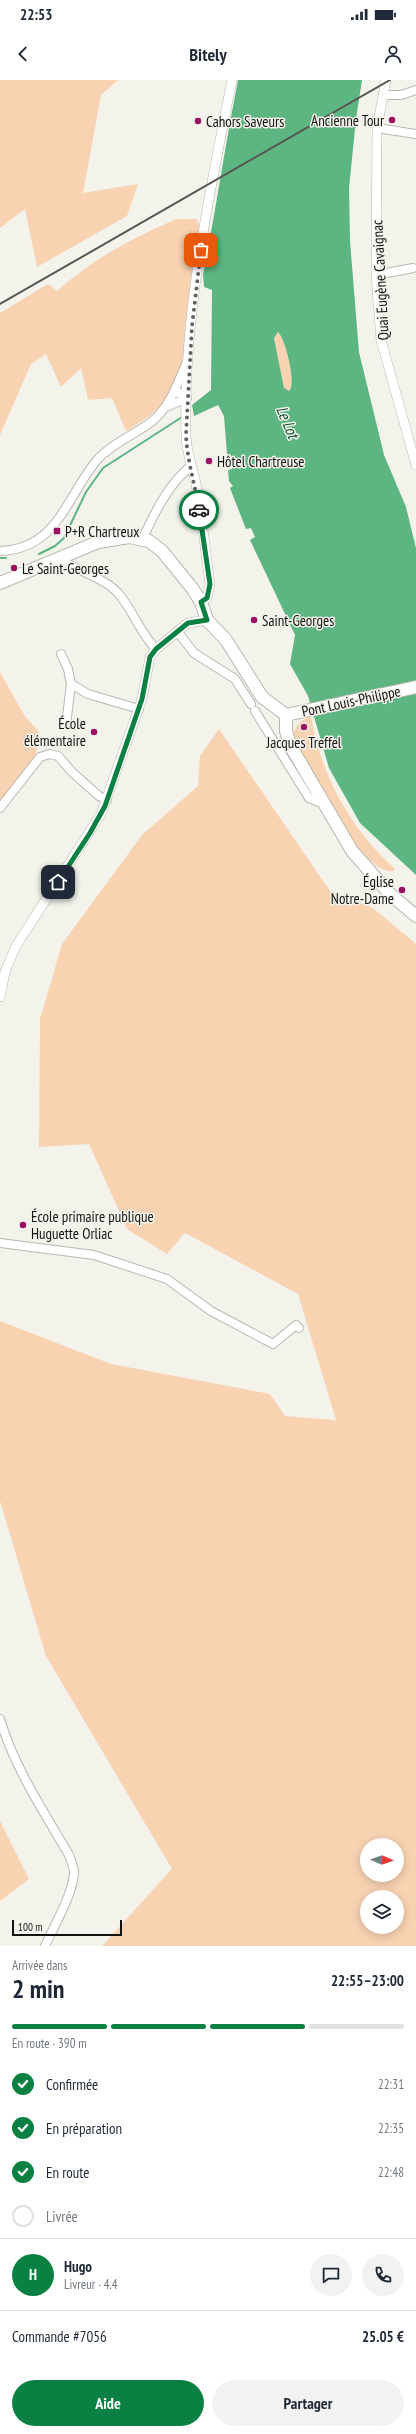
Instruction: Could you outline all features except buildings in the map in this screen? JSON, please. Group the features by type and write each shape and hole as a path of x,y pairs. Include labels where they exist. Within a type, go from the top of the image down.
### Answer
{"main road":[{"path":"0,583 98,542 129,537 143,538 162,551 201,602 207,620 226,640 262,697 286,715 286,731 290,745 352,851 374,878 416,916"},
{"name":"Pont Louis-Philippe","path":"286,715 416,687"}],"street":[{"path":"201,602 207,598 210,584 191,466 187,452 186,419 189,358 206,213 232,80"},
{"name":"Quai Eugène Cavaignac","path":"386,80 377,128 376,275 381,340 414,445 416,465"},
{"path":"384,93 402,95 416,90"},
{"path":"377,128 416,134"},
{"path":"376,275 415,269"},
{"path":"0,551 11,551 38,541 60,517 99,458 151,422 165,407 174,393 189,358"},
{"path":"174,393 182,393 187,401"},
{"path":"165,407 187,401"},
{"path":"143,538 150,522 180,474 191,466"},
{"path":"60,559 117,592 145,636 156,649"},
{"path":"0,997 5,972 16,946 90,833 107,800 139,709 148,666 156,649 188,623 207,620"},
{"path":"177,631 194,653 235,679 309,798 319,802 323,801"},
{"path":"61,654 68,668 71,684 66,725"},
{"path":"71,684 88,694 139,709"},
{"path":"0,808 40,757 50,754 58,756 72,772 99,796 107,800"},
{"path":"0,1243 94,1256 167,1279 210,1311 273,1344 296,1325 299,1328"},
{"path":"0,1719 5,1737 23,1774 69,1855 74,1868 74,1875 67,1894 45,1946"}],"shaded area":[{"path":"0,80 118,80 101,95 83,193 138,184 127,216 37,267 25,209 0,228"},
{"path":"176,219 197,219 200,230 194,295 187,343 174,385 160,406 146,418 126,431 112,398 88,400 81,368 61,387 46,354 31,364 0,435 0,313 48,284 57,291 86,268 114,250"},
{"path":"278,332 287,351 291,370 292,379 289,391 284,388 274,338"},
{"path":"0,672 24,715 39,732 35,760 0,802"},
{"path":"311,716 322,759 340,800 364,836 395,869 393,871 380,868 366,857 352,840 324,796 295,743 294,734 297,726 302,720"},
{"path":"219,729 330,891 373,908 416,944 416,1946 102,1946 172,1869 46,1656 0,1501 0,1321 111,1364 270,1394 285,1416 336,1420 298,1294 185,1233 167,1254 127,1229 89,1144 39,1147 40,1019 62,944 142,835 198,786 200,756"},
{"path":"0,1821 29,1879 0,1901"}],"water":[{"name":"Le Lot","path":"238,80 362,80 356,119 349,188 350,241 359,352 384,455 406,507 416,548 416,875 360,823 329,768 308,696 290,664 295,635 250,540 255,537 251,528 246,529 230,488 233,486 229,481 228,470 232,469 231,455 227,454 224,416 218,405 194,416 192,405 211,390 212,290 204,287 203,275","holes":["278,332 287,351 291,371 292,380 289,391 284,388 274,338"]}],"waterway":[{"path":"39,554 55,546 64,538 86,492 103,468 182,417"},
{"path":"0,558 6,558"}],"railway":[{"path":"0,304 390,80"}],"way so far":[{"path":"199,510 195,479 187,452 186,435 192,326 201,250"}],"place":[{"name":"Ancienne Tour","path":"392,120"},
{"name":"Cahors Saveurs","path":"198,121"},
{"name":"Hôtel Chartreuse","path":"209,461"},
{"name":"P+R Chartreux","path":"57,531"},
{"name":"Le Saint-Georges","path":"14,568"},
{"name":"Saint-Georges","path":"254,620"},
{"name":"Jacques Treffel","path":"304,727"},
{"name":"École élémentaire","path":"94,732"},
{"name":"Église Notre-Dame","path":"402,890"},
{"name":"École primaire publique Huguette Orliac","path":"23,1225"}],"route":[{"path":"58,882 90,833 105,806 142,699 150,657 156,649 188,623 198,620 207,620 201,602 207,598 210,584 199,510"}]}
